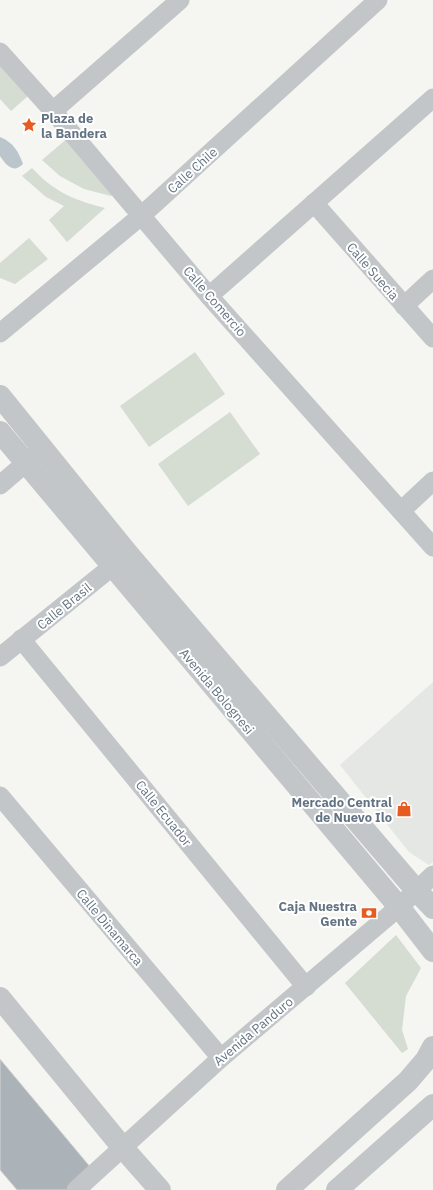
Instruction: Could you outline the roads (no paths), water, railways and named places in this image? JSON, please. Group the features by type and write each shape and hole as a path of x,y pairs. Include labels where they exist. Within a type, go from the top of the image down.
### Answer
{"street":[{"path":"53,112 180,0"},
{"name":"Calle Chile","path":"0,333 141,216 378,0"},
{"name":"Calle Comercio","path":"0,52 53,112 209,296 433,547"},
{"path":"209,296 433,98"},
{"name":"Calle Suecia","path":"314,203 433,338"},
{"path":"404,306 433,279"},
{"name":"Avenida Bolognesi","path":"0,396 42,449 120,560 433,951"},
{"name":"Avenida Bolognesi","path":"0,432 25,463 120,560 433,908"},
{"path":"0,485 42,449"},
{"path":"401,511 433,481"},
{"name":"Calle Brasil","path":"0,657 120,560"},
{"name":"Calle Ecuador","path":"21,639 306,987"},
{"name":"Calle Dinamarca","path":"0,796 221,1058"},
{"name":"Avenida Panduro","path":"76,1190 221,1058 399,907 433,874"},
{"path":"0,998 123,1148 160,1190"},
{"path":"287,1190 408,1081 426,1060 433,1046"},
{"path":"337,1190 433,1105"}],"place":[{"name":"Plaza de la Bandera","path":"29,125"},
{"name":"Mercado Central de Nuevo Ilo","path":"404,809"},
{"name":"Caja Nuestra Gente","path":"369,913"}]}
